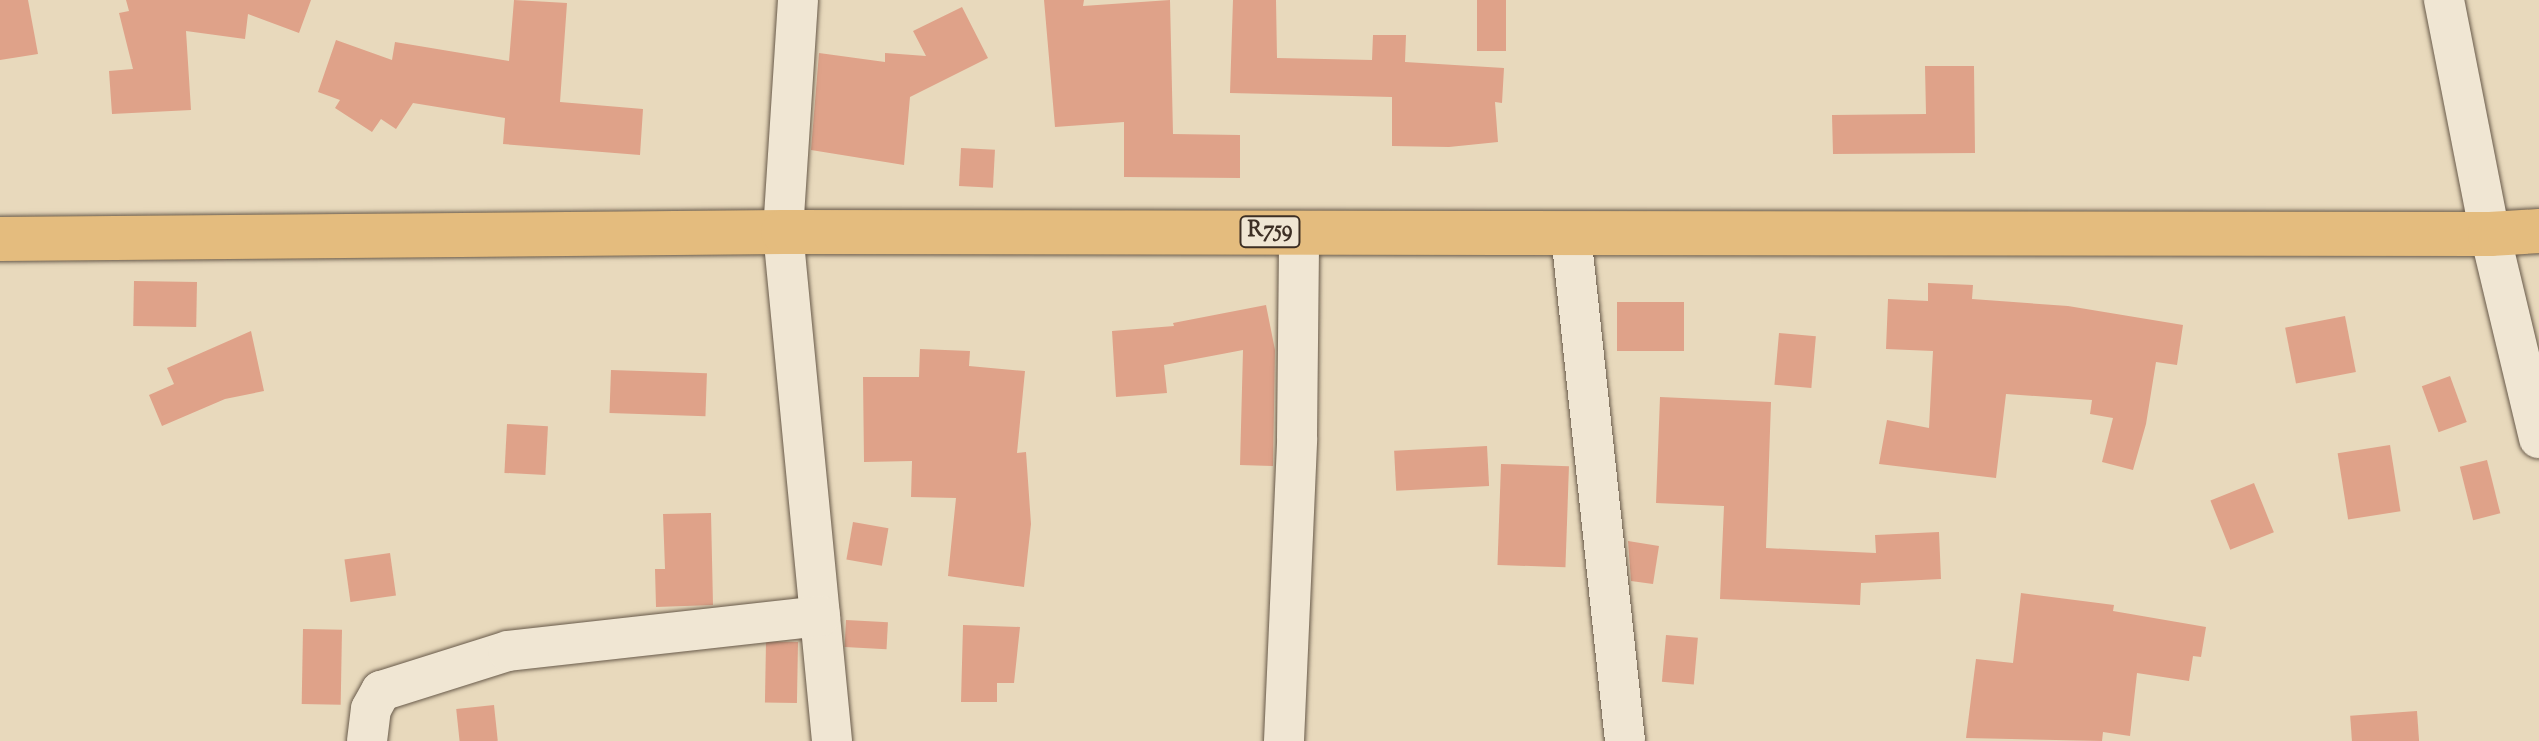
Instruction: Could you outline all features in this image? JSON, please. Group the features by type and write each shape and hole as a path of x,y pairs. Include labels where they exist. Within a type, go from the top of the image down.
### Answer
{"main road":[{"name":"R759","path":"0,239 783,232 2490,234 2539,231"}],"street":[{"path":"798,0 783,232 832,741"},
{"path":"2444,0 2490,234 2539,438"},
{"path":"1284,741 1297,438 1299,232"},
{"path":"1571,234 1625,741"},
{"path":"367,741 371,709 381,691 508,651 820,616"}],"building":[{"path":"0,0 28,0 38,54 0,60"},
{"path":"126,0 311,0 299,33 248,14 245,39 186,31 191,110 112,114 109,71 133,69 119,13 129,11"},
{"path":"514,0 567,3 560,102 643,109 640,155 503,144 505,118 413,103 396,129 381,119 372,132 335,108 340,100 318,92 336,40 392,60 395,42 509,61"},
{"path":"1044,0 1084,0 1083,6 1170,0 1173,134 1240,135 1240,178 1124,177 1124,122 1055,127"},
{"path":"1233,0 1276,0 1277,58 1372,60 1373,35 1406,35 1405,62 1504,68 1502,103 1495,102 1498,142 1449,147 1392,146 1392,97 1230,93"},
{"path":"1477,0 1506,0 1506,51 1477,51"},
{"path":"962,7 988,58 910,97 904,165 811,150 819,53 885,62 885,53 926,56 913,31"},
{"path":"1925,66 1974,66 1975,153 1833,154 1832,115 1926,114"},
{"path":"961,148 995,150 993,188 959,186"},
{"path":"134,281 197,282 196,327 133,326"},
{"path":"1928,283 1973,285 1972,299 2068,306 2183,325 2177,365 2156,362 2146,424 2133,470 2102,462 2113,418 2090,414 2092,400 2006,394 1996,478 1879,464 1887,420 1929,428 1933,351 1886,349 1888,299 1928,301"},
{"path":"1617,302 1684,302 1684,351 1617,351"},
{"path":"1266,305 1275,350 1273,466 1240,465 1243,350 1164,365 1167,393 1116,397 1112,331 1174,326 1173,323"},
{"path":"2345,316 2356,372 2296,384 2285,328"},
{"path":"251,331 264,391 225,399 162,426 149,395 174,384 167,368"},
{"path":"1779,333 1816,336 1811,388 1774,385"},
{"path":"920,349 970,351 969,366 1025,371 1017,453 1026,452 1031,524 1024,587 948,576 956,498 911,497 912,461 864,462 863,377 919,377"},
{"path":"611,370 707,373 705,416 609,413"},
{"path":"2450,376 2467,422 2439,432 2422,386"},
{"path":"1660,397 1771,402 1766,548 1876,553 1875,535 1939,532 1941,579 1861,583 1860,605 1720,599 1724,506 1656,503"},
{"path":"507,424 548,426 545,475 504,473"},
{"path":"2390,445 2400,511 2348,519 2338,453"},
{"path":"1487,446 1489,486 1396,491 1394,451"},
{"path":"2487,460 2500,513 2473,520 2460,467"},
{"path":"1501,464 1569,466 1565,567 1497,565"},
{"path":"2254,483 2274,532 2230,550 2210,501"},
{"path":"711,513 713,605 656,607 655,569 665,569 663,514"},
{"path":"853,522 888,528 882,566 846,559"},
{"path":"1628,541 1659,546 1653,584 1631,581"},
{"path":"390,553 396,596 350,602 344,559"},
{"path":"2021,593 2114,605 2113,611 2206,627 2201,657 2193,656 2189,681 2137,673 2130,736 2103,732 2102,741 1966,738 1976,659 2013,663"},
{"path":"846,620 888,622 887,649 845,647"},
{"path":"963,625 1020,627 1014,683 997,683 997,702 961,702"},
{"path":"303,629 342,630 341,705 302,704"},
{"path":"1666,635 1698,638 1694,685 1662,682"},
{"path":"766,641 798,642 797,703 765,702"},
{"path":"494,705 498,741 460,741 456,709"},
{"path":"2417,711 2419,741 2352,741 2350,716"}]}
